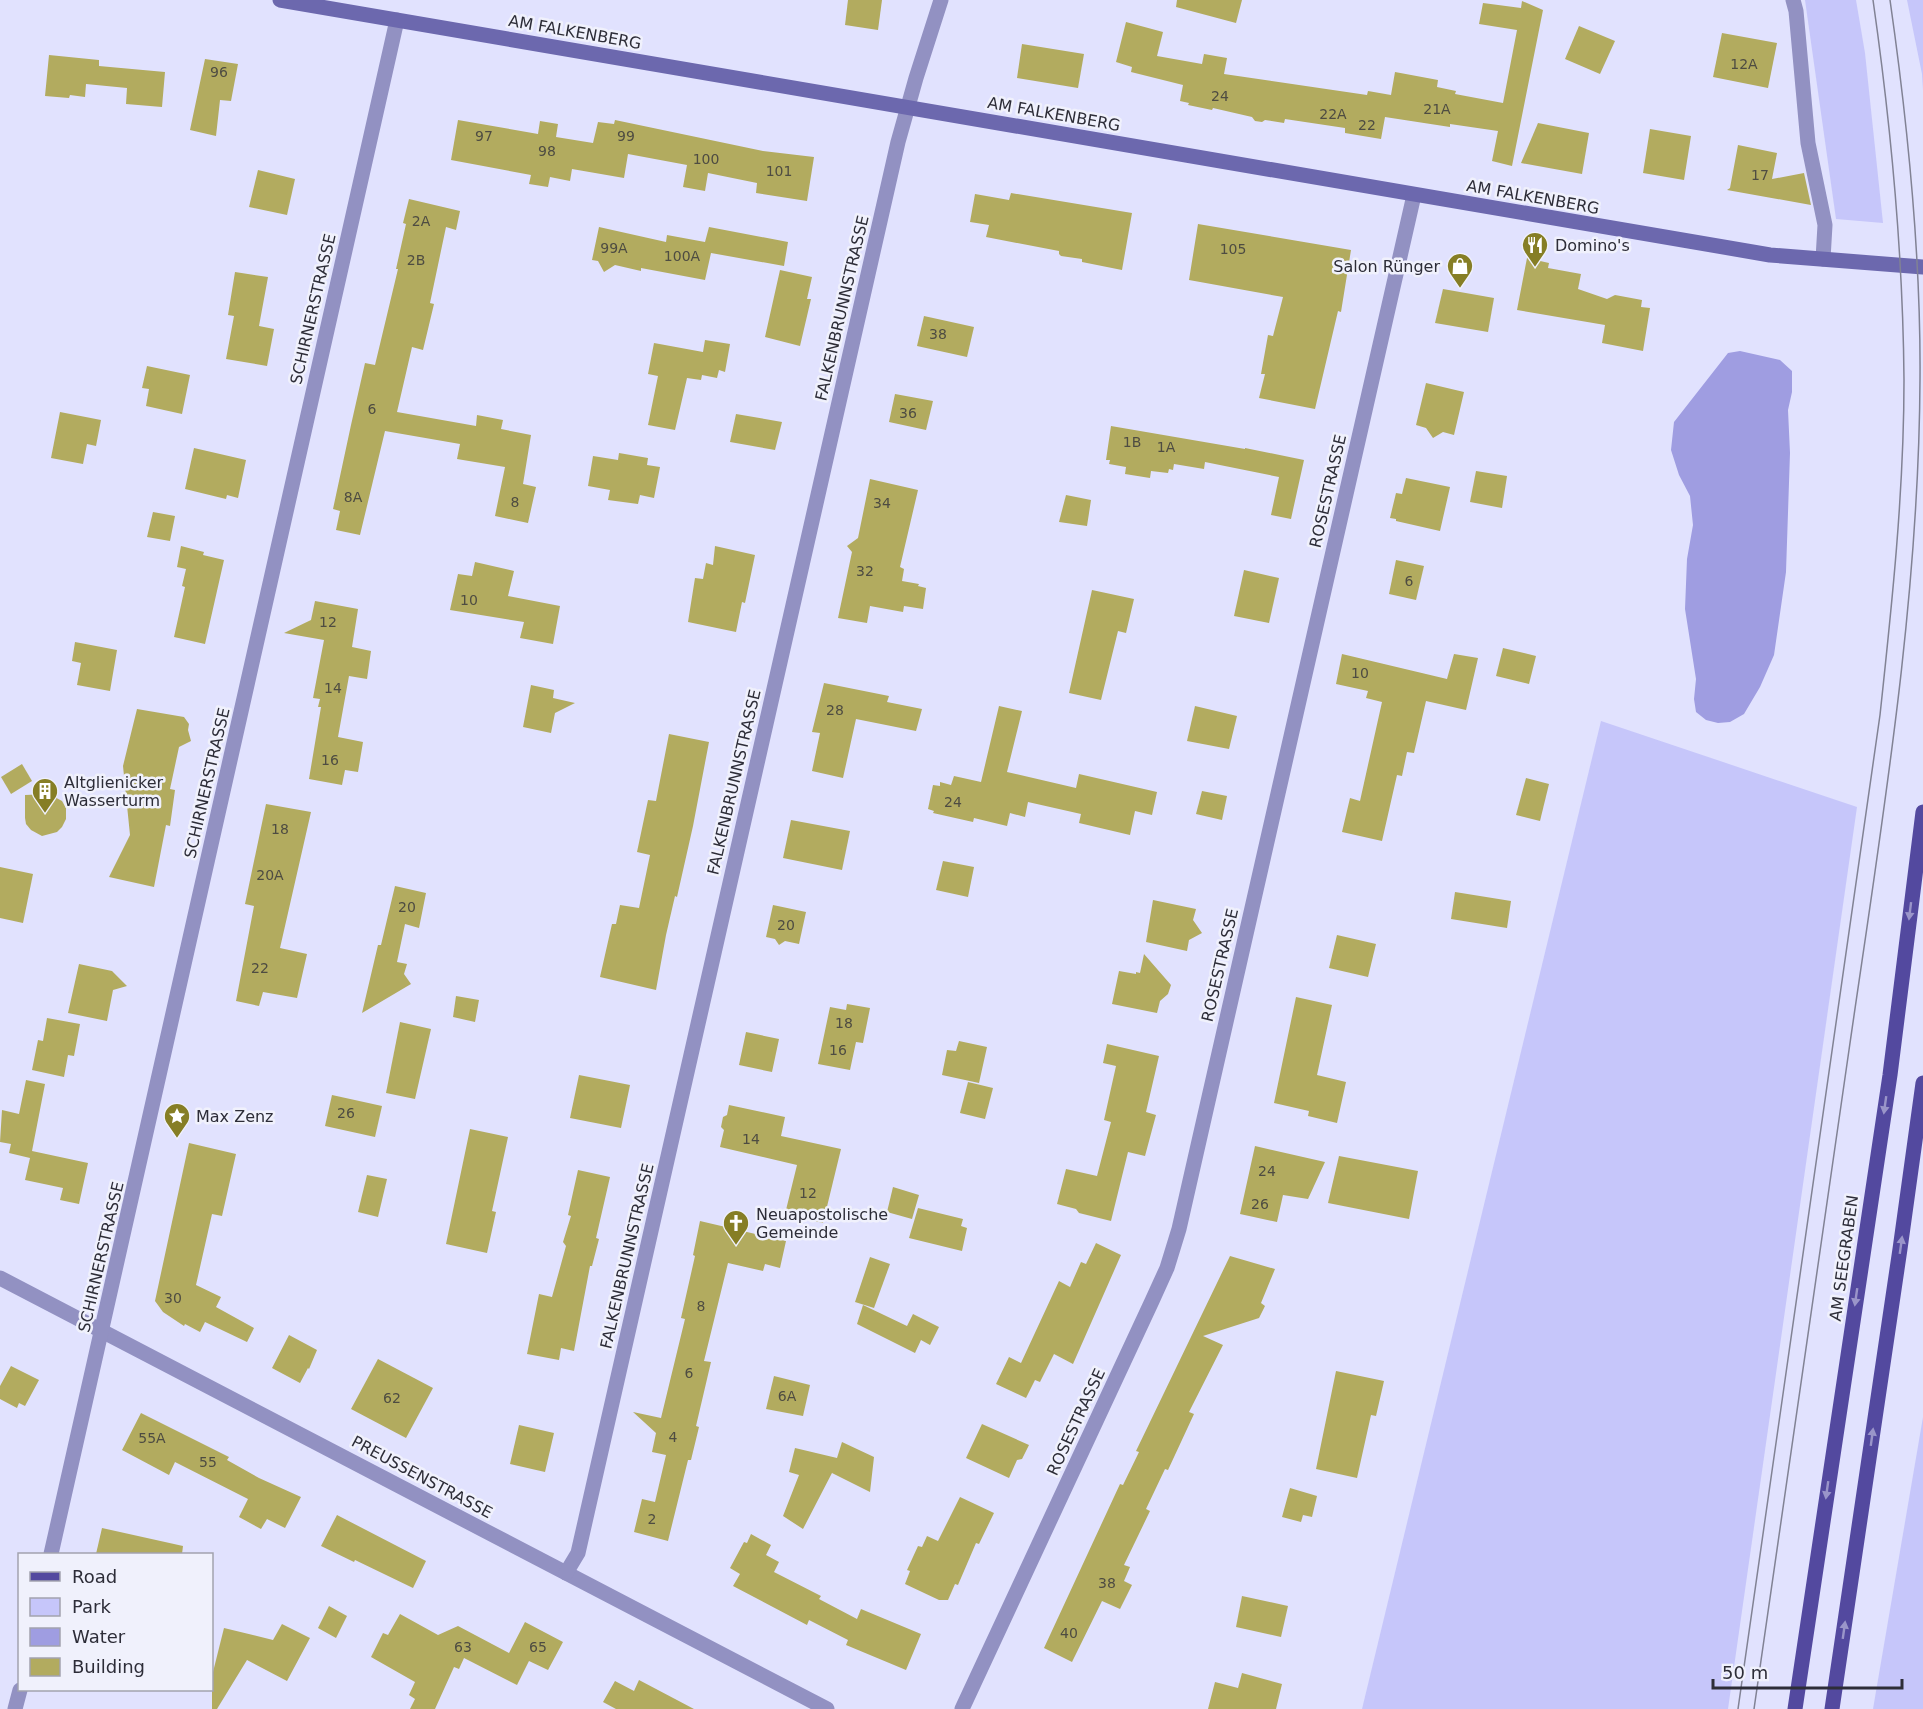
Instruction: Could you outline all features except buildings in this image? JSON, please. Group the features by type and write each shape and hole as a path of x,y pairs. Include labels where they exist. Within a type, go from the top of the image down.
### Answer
{"main road":[{"name":"AM SEEGRABEN","path":"1795,1709 1890,1075 1923,812"},
{"path":"1832,1709 1923,1083"}],"street":[{"name":"AM FALKENBERG","path":"280,0 1770,255 1923,267"},
{"name":"FALKENBRUNNSTRASSE","path":"566,1573 578,1553 907,107 941,0"},
{"path":"1793,0 1796,11 1808,143 1825,225 1823,260"},
{"name":"SCHIRNERSTRASSE","path":"51,1553 397,20"},
{"name":"ROSESTRASSE","path":"962,1709 1167,1268 1179,1229 1414,195"},
{"name":"PREUSSENSTRASSE","path":"0,1278 827,1709"},
{"path":"15,1709 20,1691"}],"green space":[{"path":"1805,0 1856,0 1865,53 1883,223 1836,219"},
{"path":"1907,0 1923,0 1923,90 1922,74"},
{"path":"1601,721 1857,807 1728,1709 1362,1709"},
{"path":"1923,1417 1923,1709 1873,1709"}],"water":[{"path":"1740,351 1780,360 1792,371 1792,392 1788,410 1790,453 1786,572 1774,655 1760,687 1744,714 1730,722 1718,723 1706,720 1696,712 1694,699 1696,679 1685,609 1687,559 1693,525 1690,496 1679,475 1671,450 1674,422 1728,353"}],"tram line":[{"path":"1738,1709 1880,715 1896,548 1902,464 1903,332 1890,142 1873,0"},
{"path":"1754,1709 1885,799 1906,632 1913,548 1918,463 1920,331 1916,236 1908,142 1890,0"}],"place":[{"name":"Domino's","path":"1535,268"},
{"name":"Salon Rünger","path":"1460,289"},
{"name":"Altglienicker Wasserturm","path":"45,814"},
{"name":"Max Zenz","path":"177,1139"},
{"name":"Neuapostolische Gemeinde","path":"736,1246"}]}
